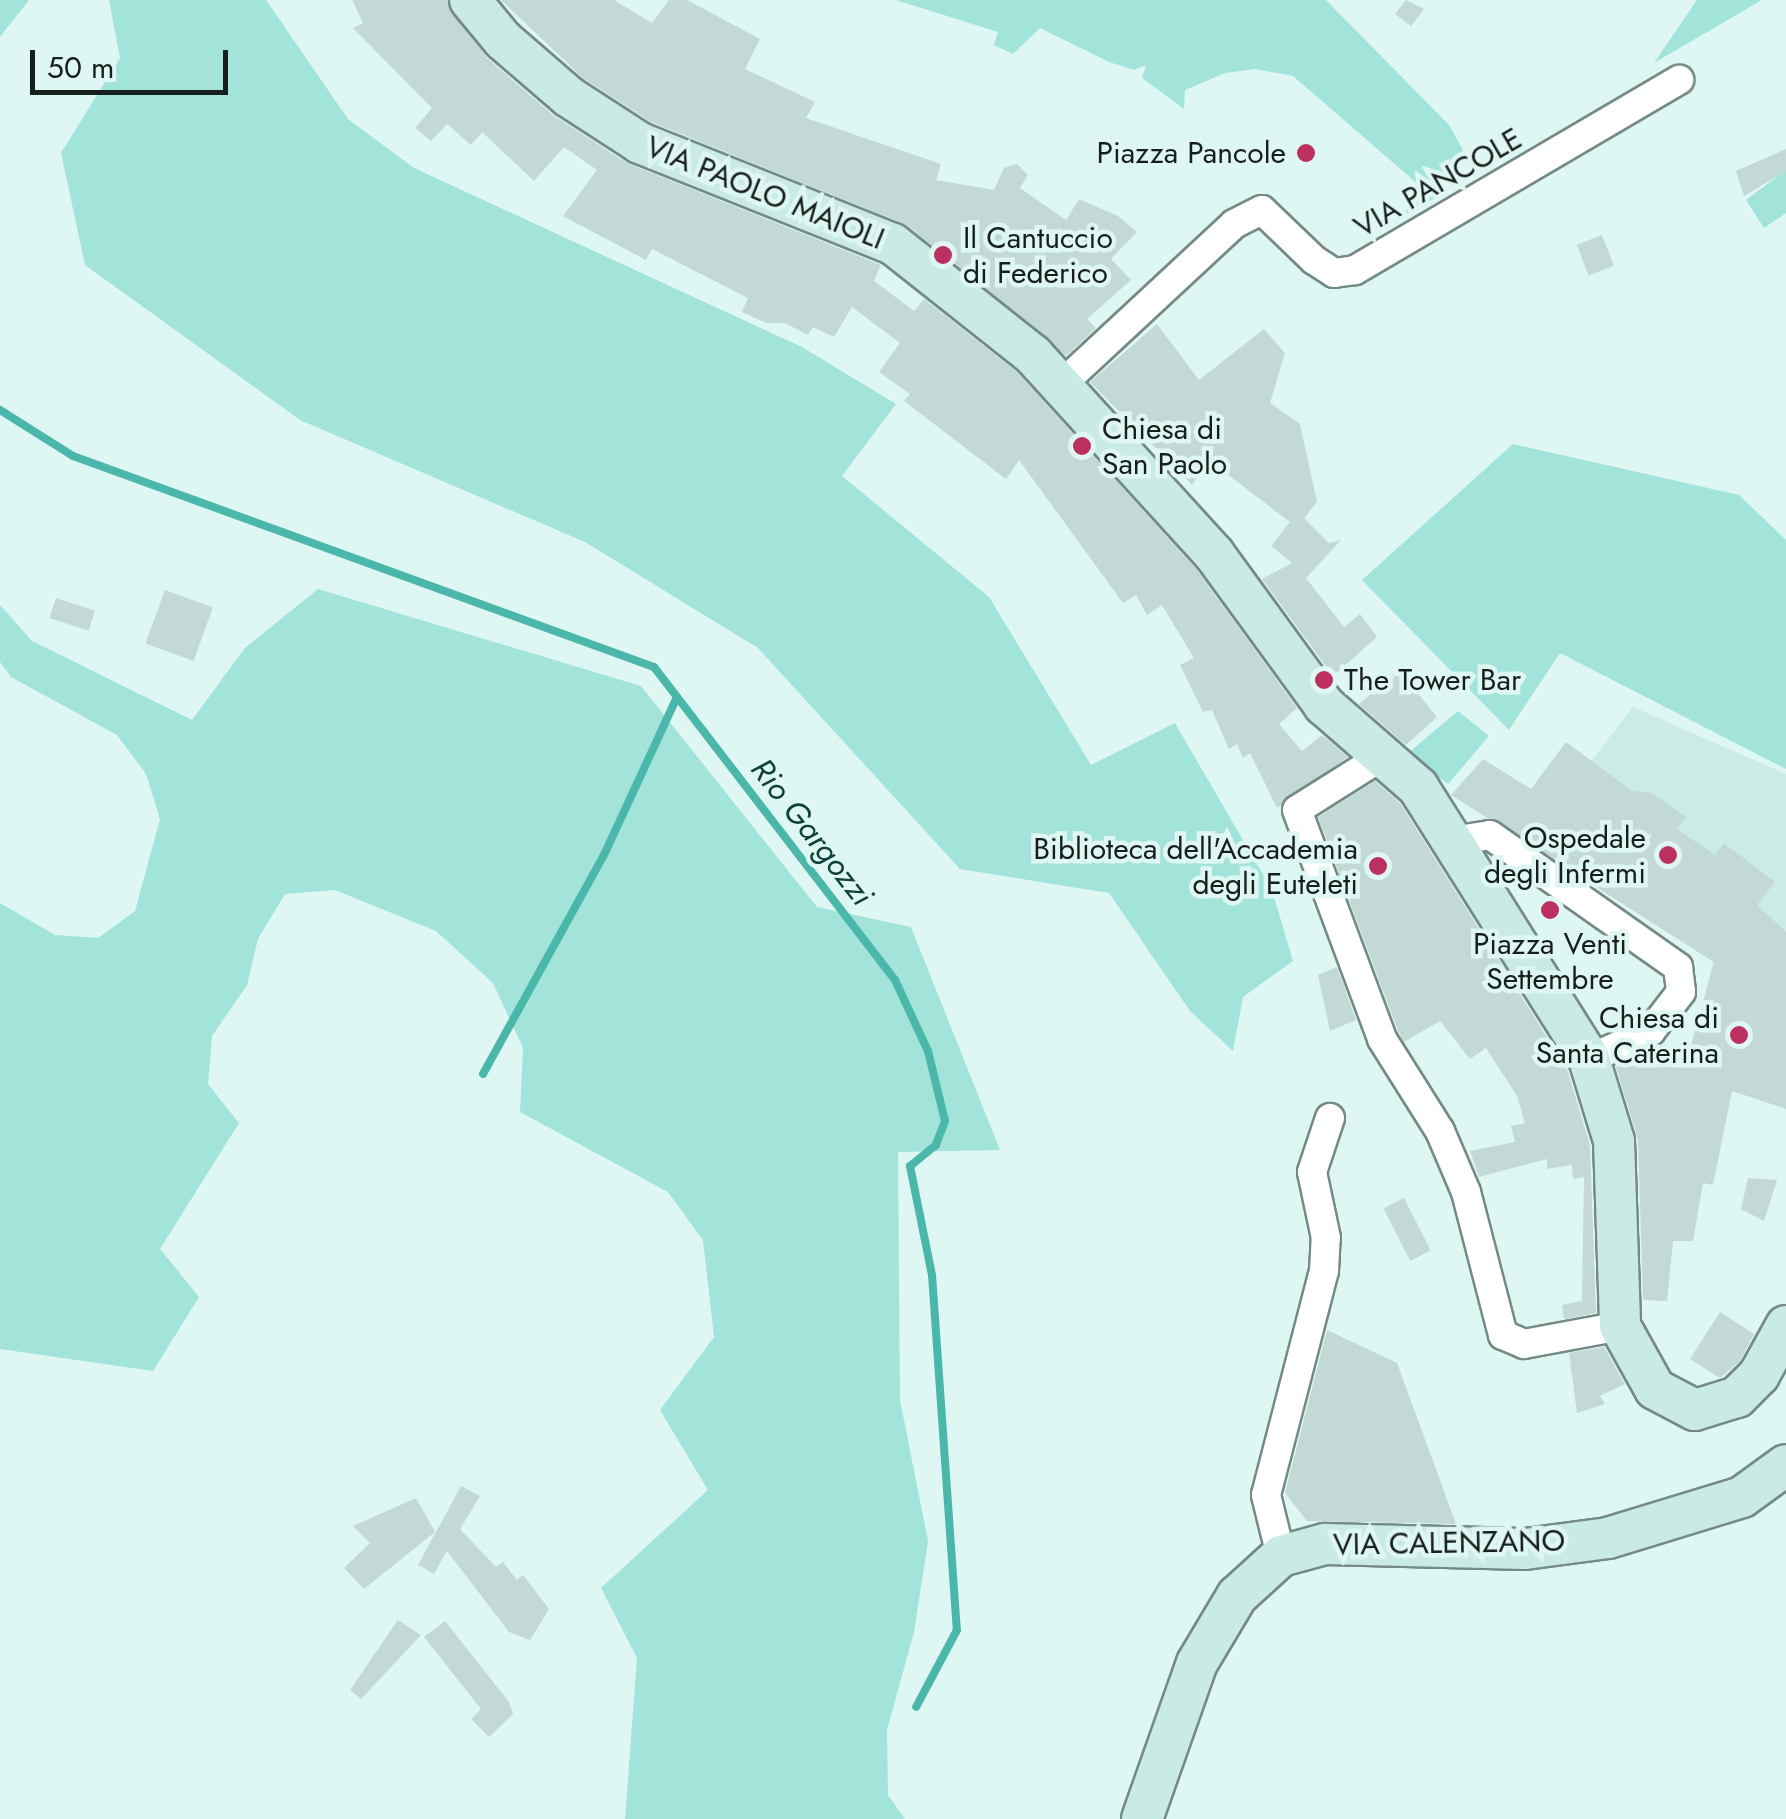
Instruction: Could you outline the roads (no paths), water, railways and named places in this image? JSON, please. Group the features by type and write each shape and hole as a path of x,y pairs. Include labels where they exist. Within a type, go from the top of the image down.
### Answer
{"street":[{"name":"VIA PAOLO MAIOLI","path":"470,0 503,40 569,98 640,143 893,244 964,295 1062,384 1214,554 1324,705 1418,786 1589,1059 1614,1141 1620,1326"},
{"name":"VIA PANCOLE","path":"1062,384 1234,224 1262,210 1314,260 1334,273 1355,270 1679,80"},
{"path":"1381,757 1297,810 1382,1040 1440,1131 1466,1192 1502,1335 1524,1344 1620,1326 1655,1389 1695,1410 1737,1397 1759,1375 1786,1326"},
{"path":"1452,840 1490,835 1678,968 1682,992 1652,1031 1589,1059"},
{"path":"1281,1556 1266,1495 1324,1271 1326,1238 1312,1172 1330,1118"},
{"name":"VIA CALENZANO","path":"1142,1819 1198,1663 1237,1596 1281,1556 1325,1544 1525,1548 1608,1538 1742,1497 1786,1465"}],"waterway":[{"name":"Rio Gargozzi","path":"0,410 73,456 654,667 895,980 928,1051 945,1121 936,1145 910,1166 932,1275 957,1630 916,1707"},
{"path":"483,1074 604,855 677,697"}],"place":[{"name":"Piazza Pancole","path":"1306,153"},
{"name":"Il Cantuccio di Federico","path":"943,255"},
{"name":"Chiesa di San Paolo","path":"1082,446"},
{"name":"The Tower Bar","path":"1324,680"},
{"name":"Ospedale degli Infermi","path":"1668,855"},
{"name":"Biblioteca dell'Accademia degli Euteleti","path":"1378,866"},
{"name":"Piazza Venti Settembre","path":"1550,910"},
{"name":"Chiesa di Santa Caterina","path":"1739,1035"}]}
